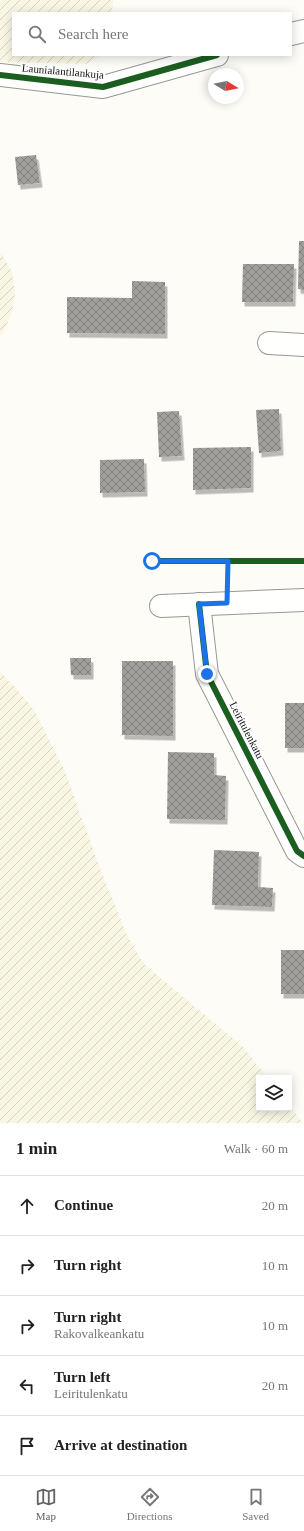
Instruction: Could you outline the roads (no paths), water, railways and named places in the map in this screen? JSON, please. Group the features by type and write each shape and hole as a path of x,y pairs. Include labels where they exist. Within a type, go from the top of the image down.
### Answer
{"street":[{"path":"292,34 304,31"},
{"name":"Launialantilankuja","path":"0,74 103,87 213,56"},
{"path":"269,343 304,345"},
{"path":"161,606 304,600"},
{"name":"Leiritulenkatu","path":"199,604 207,674 297,851 304,856"}]}
